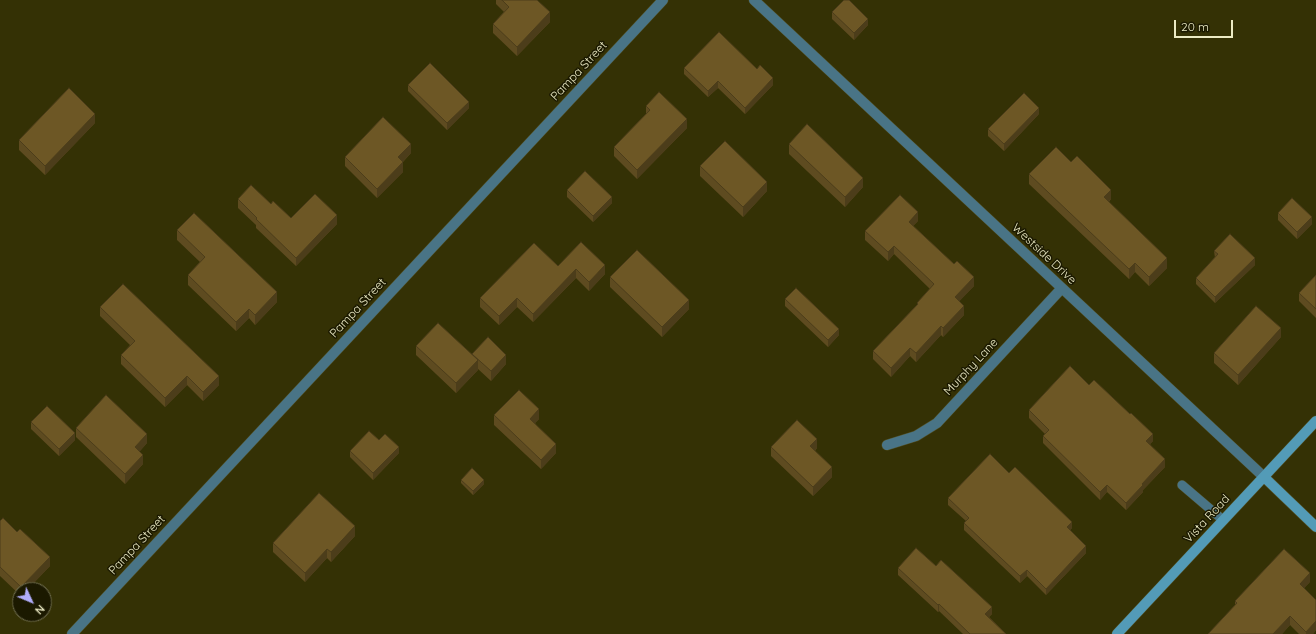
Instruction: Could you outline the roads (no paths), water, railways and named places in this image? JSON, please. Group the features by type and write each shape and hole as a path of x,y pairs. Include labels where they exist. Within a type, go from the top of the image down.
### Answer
{"street":[{"name":"Pampa Street","path":"72,634 663,0"},
{"name":"Westside Drive","path":"754,0 1264,477 1316,528"},
{"name":"Murphy Lane","path":"887,445 916,436 937,423 1062,288"},
{"name":"Vista Road","path":"1117,634 1316,421"}],"lane":[{"path":"1182,485 1224,520"}]}
